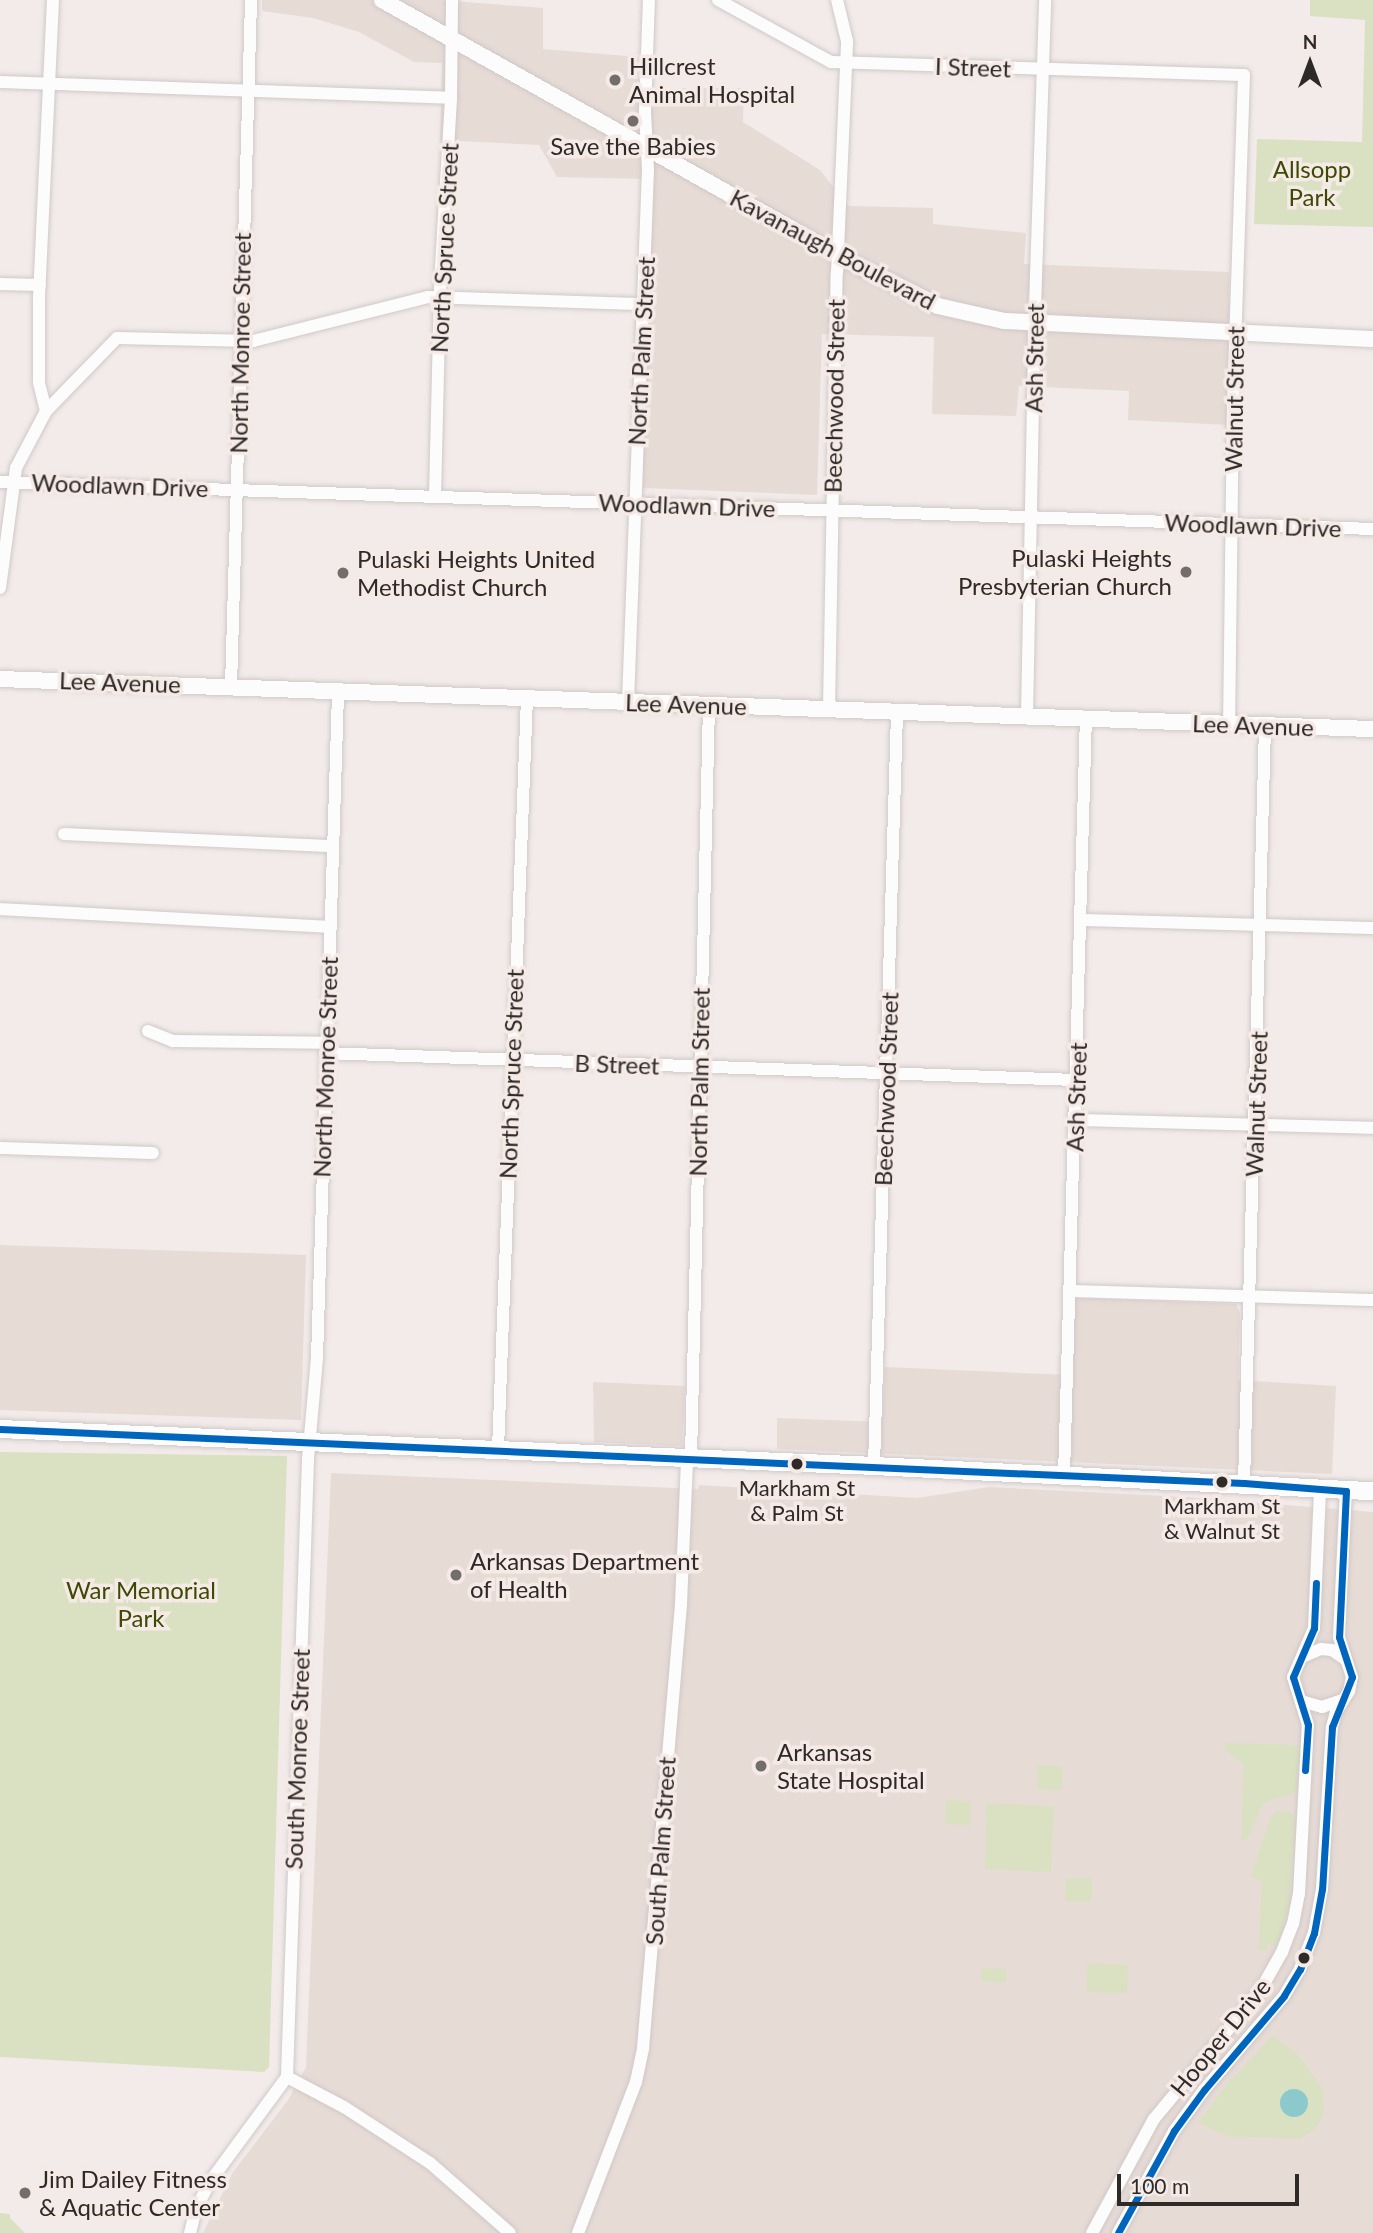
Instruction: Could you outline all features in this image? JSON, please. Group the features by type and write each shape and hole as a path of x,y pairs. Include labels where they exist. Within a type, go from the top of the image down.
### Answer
{"main road":[{"path":"0,1429 498,1449 1373,1491"}],"street":[{"path":"46,411 39,382 40,285 53,0"},
{"name":"North Monroe Street","path":"231,687 246,91 251,0"},
{"name":"Kavanaugh Boulevard","path":"382,0 837,255 938,306 977,316 1034,323 1373,339"},
{"name":"North Spruce Street","path":"435,495 440,297 451,98 453,0"},
{"name":"North Palm Street","path":"628,702 644,304 649,0"},
{"name":"I Street","path":"718,0 831,62 1244,75"},
{"name":"Beechwood Street","path":"829,710 837,255 846,64 845,25 837,0"},
{"name":"Ash Street","path":"1027,716 1034,323 1045,0"},
{"name":"Walnut Street","path":"1230,724 1236,332 1244,75"},
{"path":"0,82 451,98"},
{"path":"0,284 40,285"},
{"path":"0,588 6,482 46,411 117,338 269,339 406,302 440,297 644,304"},
{"name":"Woodlawn Drive","path":"6,482 1373,529"},
{"name":"Lee Avenue","path":"0,679 1373,729"},
{"name":"North Monroe Street","path":"310,1441 317,1358 338,692"},
{"name":"North Spruce Street","path":"498,1449 527,699"},
{"name":"North Palm Street","path":"689,1458 709,706"},
{"name":"Beechwood Street","path":"874,1466 897,713"},
{"name":"Ash Street","path":"1064,1475 1086,718"},
{"name":"Walnut Street","path":"1244,1483 1265,725"},
{"path":"64,834 333,846"},
{"path":"0,909 330,927"},
{"path":"1081,920 1373,928"},
{"name":"B Street","path":"148,1031 173,1041 511,1060 1076,1080"},
{"path":"1075,1120 1373,1128"},
{"path":"0,1148 153,1153"},
{"path":"1070,1291 1373,1300"},
{"name":"South Monroe Street","path":"287,2077 310,1441"},
{"name":"South Palm Street","path":"578,2233 636,2082 643,2048 681,1604 689,1458"},
{"name":"Hooper Drive","path":"1093,2233 1154,2119 1259,1992 1289,1935 1299,1894 1308,1725 1293,1677 1314,1629 1320,1489"},
{"name":"Hooper Drive","path":"1118,2233 1174,2131 1204,2090 1265,2021 1284,1996 1303,1962 1321,1899 1332,1727 1342,1700 1349,1691 1352,1677 1339,1637 1346,1491"},
{"path":"1302,1657 1321,1648 1332,1650 1346,1660"},
{"path":"1301,1700 1322,1707 1342,1700"},
{"path":"190,2233 196,2209 209,2183 287,2077 344,2107 430,2163 510,2233"}],"shaded area":[{"path":"262,0 440,0 543,8 543,49 638,57 637,88 744,88 743,122 820,170 848,206 933,208 933,224 1026,233 1024,264 1229,272 1229,425 1128,420 1129,391 1019,386 1016,416 932,414 934,337 822,334 817,495 643,488 644,179 557,177 539,145 440,140 442,63 414,62 359,32 313,18 262,11"},
{"path":"0,1245 306,1255 301,1420 0,1410"},
{"path":"1075,1298 1236,1304 1240,1313 1238,1380 1336,1386 1332,1474 777,1449 777,1418 882,1422 885,1367 1071,1375"},
{"path":"593,1382 685,1386 682,1446 594,1442"},
{"path":"331,1473 698,1489 699,1485 917,1498 989,1487 1185,1497 1373,1512 1373,2233 203,2233 233,2172 288,2100 306,2067"}],"green space":[{"name":"Allsopp Park","path":"1310,0 1373,0 1373,227 1254,224 1257,139 1362,142 1365,20 1310,16"},
{"name":"War Memorial Park","path":"0,1452 287,1456 269,2067 264,2072 0,2057"},
{"path":"1225,1743 1301,1745 1297,1790 1263,1803 1251,1833 1245,1840 1241,1840 1243,1764 1224,1749"},
{"path":"1038,1765 1063,1766 1062,1790 1037,1789"},
{"path":"946,1800 971,1801 970,1825 945,1824"},
{"path":"986,1803 1054,1806 1051,1872 985,1869"},
{"path":"1277,1811 1290,1811 1295,1820 1289,1907 1276,1947 1267,1944 1267,1950 1258,1950 1262,1880 1250,1878 1271,1817"},
{"path":"1066,1878 1092,1878 1091,1902 1065,1901"},
{"path":"1087,1963 1128,1965 1127,1993 1086,1992"},
{"path":"982,1968 1006,1969 1006,1982 981,1981"},
{"path":"1273,2035 1300,2057 1322,2088 1324,2114 1315,2130 1299,2139 1227,2136 1198,2123 1227,2084","holes":["1291,2089 1300,2090 1308,2100 1300,2116 1291,2117"]},
{"path":"0,2213 10,2214 10,2218 25,2233 0,2233"}],"water":[{"path":"1294,2089 1304,2093 1308,2103 1304,2113 1294,2117 1284,2113 1280,2103 1284,2093"}],"transit line":[{"path":"0,1429 1244,1483 1346,1491 1339,1637 1352,1677 1332,1727 1322,1889 1314,1933 1300,1969 1284,1996 1204,2090 1174,2131 1118,2233"},
{"path":"1305,1770 1308,1725 1293,1677 1314,1628 1316,1583"}],"place":[{"name":"Hillcrest Animal Hospital","path":"615,80"},
{"name":"Save the Babies","path":"633,121"},
{"name":"Pulaski Heights Presbyterian Church","path":"1186,572"},
{"name":"Pulaski Heights United Methodist Church","path":"343,573"},
{"name":"Markham St & Palm St","path":"797,1464"},
{"name":"Markham St & Walnut St","path":"1222,1482"},
{"name":"Arkansas Department of Health","path":"456,1575"},
{"name":"Arkansas State Hospital","path":"761,1766"},
{"name":"Jim Dailey Fitness & Aquatic Center","path":"25,2193"}]}
